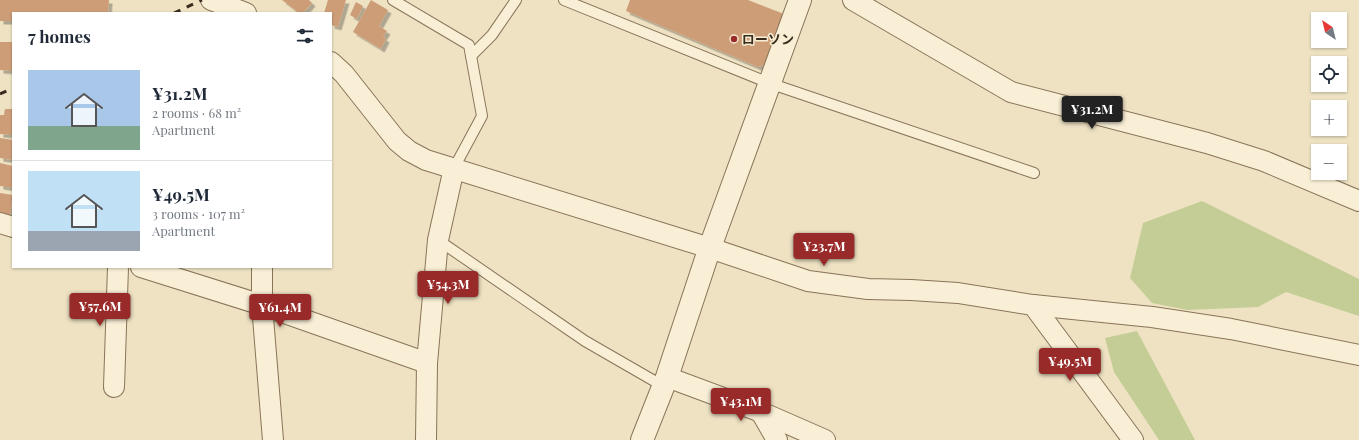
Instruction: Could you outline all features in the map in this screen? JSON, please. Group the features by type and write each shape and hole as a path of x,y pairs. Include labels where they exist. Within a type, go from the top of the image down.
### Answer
{"street":[{"path":"642,440 665,381 710,248 800,0"},
{"path":"853,0 1011,92 1222,148 1264,161 1359,200"},
{"path":"219,3 243,12"},
{"path":"332,63 344,74 397,141 409,152 426,160 808,280 868,289 958,292 1033,305 1152,317 1231,329 1359,355"},
{"path":"426,440 427,363 438,240 454,168"},
{"path":"0,223 12,227"},
{"path":"114,388 118,268"},
{"path":"144,268 262,305 427,363"},
{"path":"262,268 262,305 273,440"},
{"path":"1033,305 1132,440"},
{"path":"665,381 761,412 825,440"},
{"path":"761,412 777,440"}],"lane":[{"path":"394,0 469,46 482,116 454,168"},
{"path":"471,56 492,36 516,0"},
{"path":"564,0 769,83 1034,173"},
{"path":"438,240 585,341 665,381"}],"green space":[{"path":"1202,201 1359,279 1359,316 1286,292 1258,307 1187,310 1152,303 1130,278 1143,223"},
{"path":"1137,331 1195,440 1159,440 1114,372 1105,338"}],"building":[{"path":"0,0 109,0 108,12 12,12 12,21 0,21"},
{"path":"282,0 309,0 312,3 304,12 298,12"},
{"path":"328,0 346,0 338,27 332,25 332,12 324,12"},
{"path":"371,0 388,10 379,26 387,31 383,37 386,39 381,49 353,32"},
{"name":"ローソン","path":"630,0 748,0 784,14 766,64 758,67 626,11"},
{"path":"356,2 363,6 357,19 350,15"},
{"path":"0,42 12,42 12,71 0,70"},
{"path":"5,109 12,109 12,135 0,134 0,115 4,115"},
{"path":"0,138 12,140 12,160 0,158"},
{"path":"0,163 12,166 12,188 0,186"},
{"path":"0,193 12,195 10,216 0,215"}],"railway":[{"path":"176,12 202,0"},
{"path":"0,94 12,88"}],"place":[{"name":"ローソン","path":"734,39"}]}
